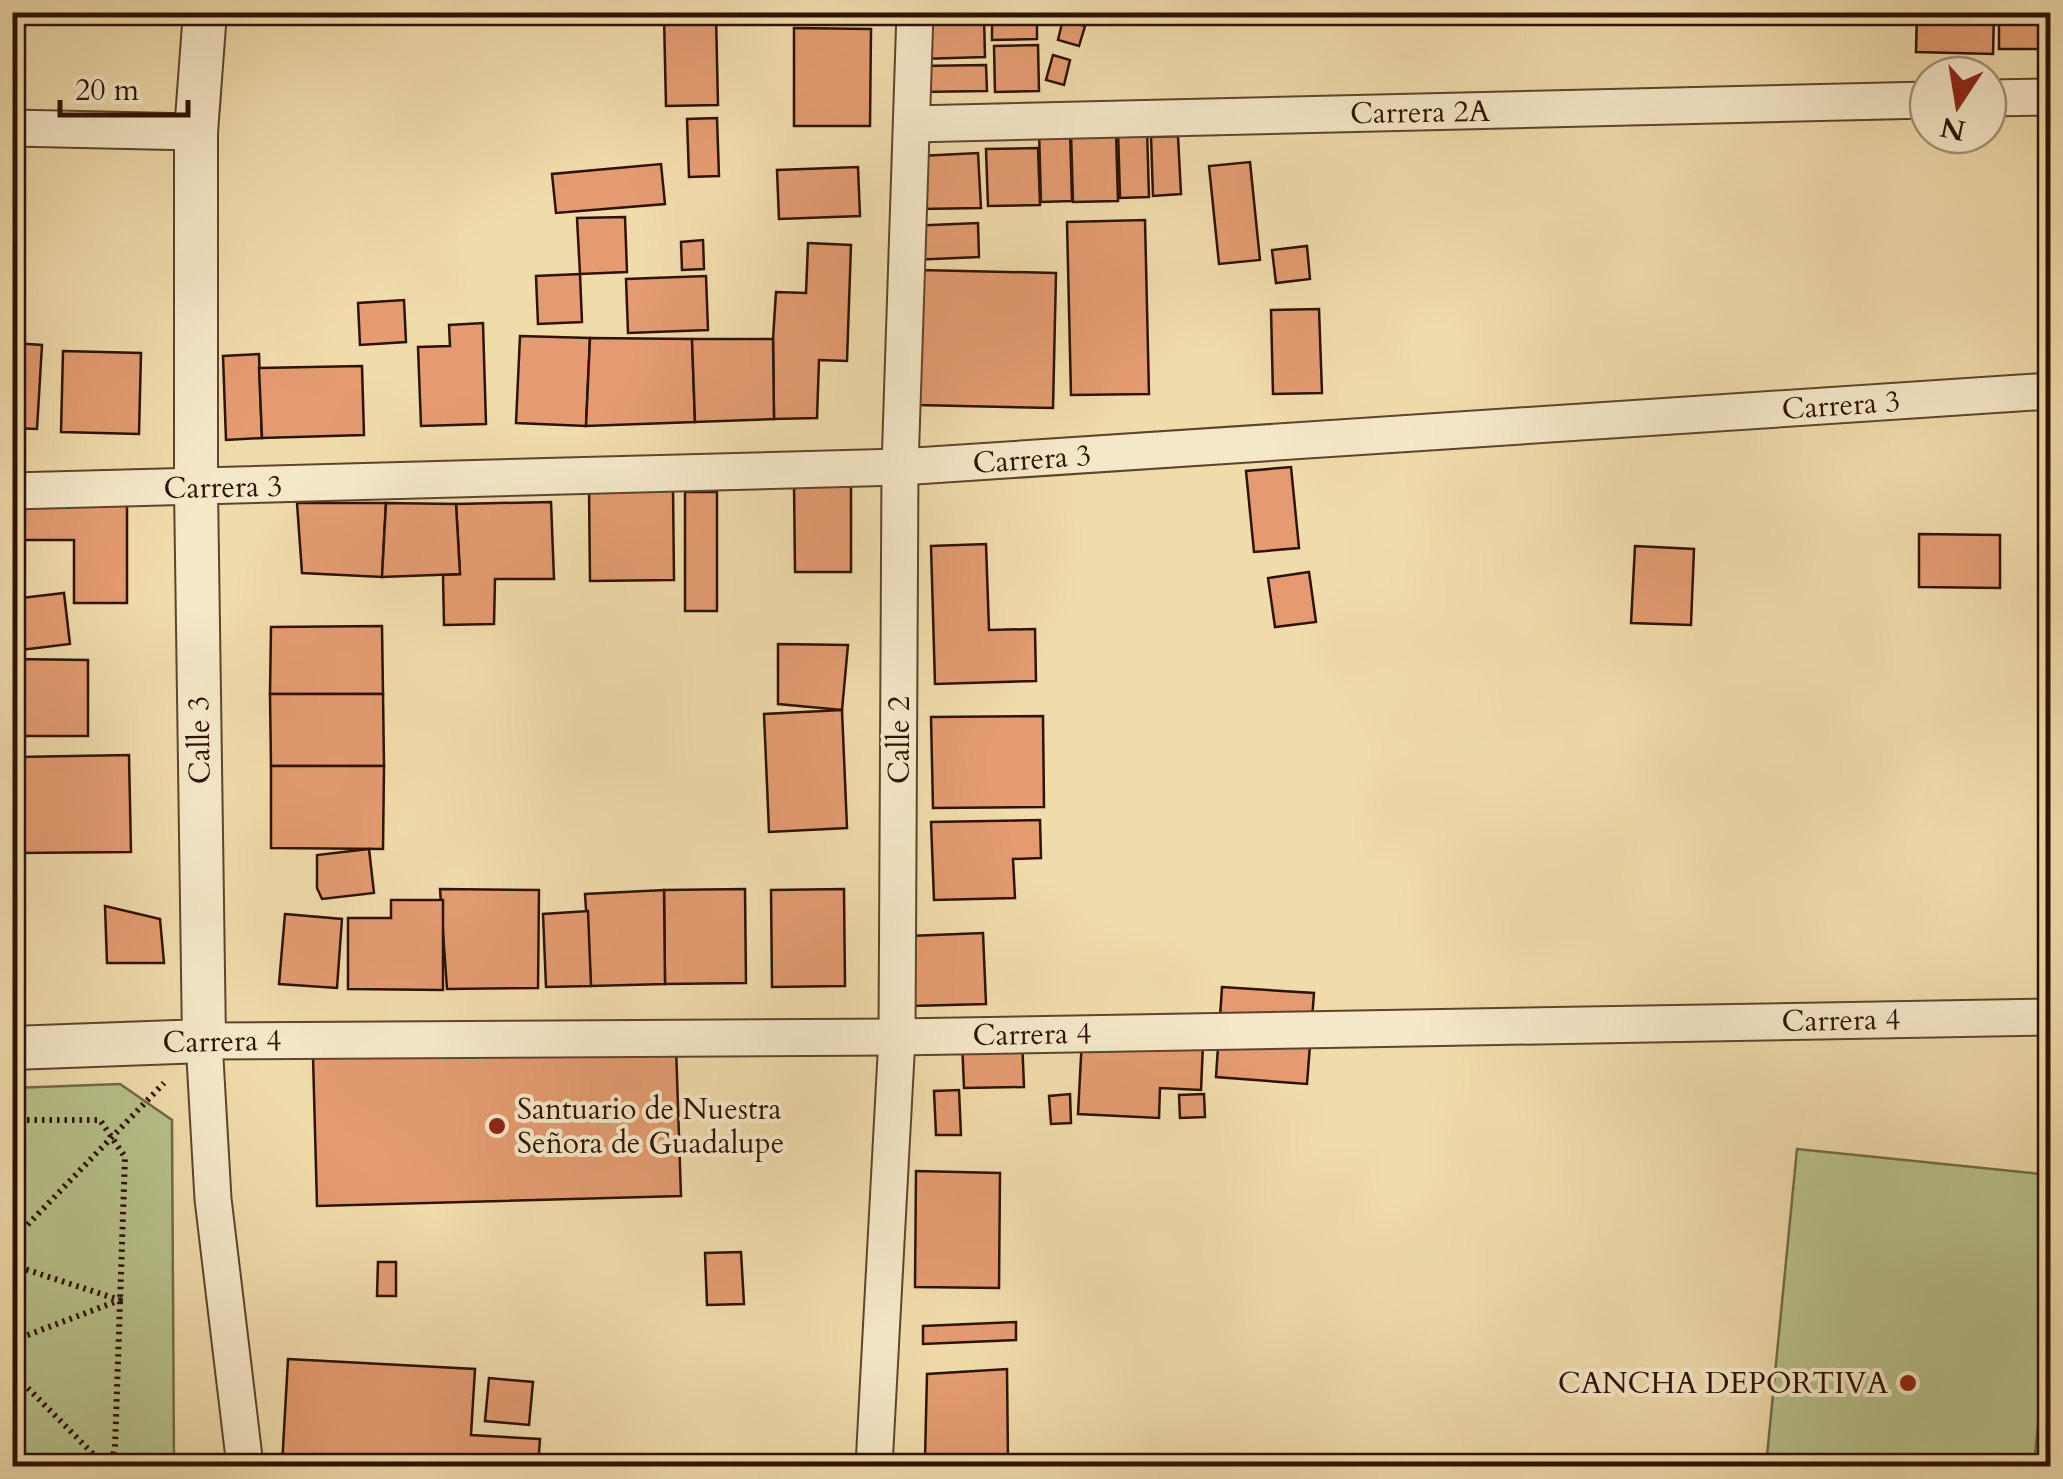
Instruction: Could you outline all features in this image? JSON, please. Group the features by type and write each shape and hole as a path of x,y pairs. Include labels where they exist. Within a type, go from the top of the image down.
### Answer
{"street":[{"name":"Calle 3","path":"206,12 196,132 196,488 204,1041 213,1199 244,1466"},
{"name":"Calle 2","path":"874,1466 898,1037 900,467 916,12"},
{"path":"2008,98 2050,97"},
{"name":"Carrera 2A","path":"912,124 1908,100"},
{"path":"12,128 196,132"},
{"name":"Carrera 3","path":"12,491 900,467 2050,391"},
{"name":"Carrera 4","path":"12,1048 204,1041 898,1037 2050,1016"}],"path":[{"path":"12,1241 204,1041"},
{"path":"12,1120 100,1120 125,1156 115,1448 107,1466 12,1372"},
{"path":"12,1264 120,1300"},
{"path":"12,1341 120,1300"}],"green space":[{"path":"120,1084 172,1120 174,1464 13,1466 13,1088"},
{"name":"CANCHA DEPORTIVA","path":"1797,1149 2050,1175 2050,1300 2034,1466 1766,1466"}],"building":[{"path":"238,12 344,12 344,17 239,18"},
{"path":"808,12 861,12 861,23 808,23"},
{"path":"1917,12 1994,12 1993,54 1916,52"},
{"path":"1999,12 2050,12 2050,49 1999,49"},
{"path":"716,15 718,105 666,106 664,16"},
{"path":"992,15 1037,15 1037,39 992,40"},
{"path":"984,16 985,57 920,59 919,17"},
{"path":"1063,19 1085,26 1079,46 1058,40"},
{"path":"794,28 871,29 870,126 794,126"},
{"path":"1038,45 1039,91 995,92 994,46"},
{"path":"1053,55 1070,60 1064,85 1046,80"},
{"path":"986,65 987,91 919,92 918,66"},
{"path":"717,118 719,176 689,177 687,119"},
{"path":"1147,128 1149,197 1120,198 1118,129"},
{"path":"1039,131 1070,131 1072,201 1041,202"},
{"path":"1116,132 1118,201 1073,202 1071,133"},
{"path":"1178,136 1181,194 1153,196 1151,137"},
{"path":"1038,148 1040,205 988,206 986,149"},
{"path":"978,153 981,208 921,209 919,156"},
{"path":"1250,162 1260,260 1219,264 1209,166"},
{"path":"661,164 665,204 556,213 552,174"},
{"path":"858,167 860,216 779,219 777,170"},
{"path":"625,217 627,272 580,274 577,218"},
{"path":"1145,220 1149,394 1071,395 1067,222"},
{"path":"978,223 979,257 910,260 908,226"},
{"path":"703,240 704,269 682,270 681,242"},
{"path":"808,243 851,245 847,361 819,360 817,418 774,419 776,292 806,293"},
{"path":"1307,246 1310,279 1276,283 1272,250"},
{"path":"919,270 1056,273 1053,408 916,405"},
{"path":"580,274 582,322 538,324 536,276"},
{"path":"706,276 708,330 628,333 626,279"},
{"path":"404,300 406,342 360,345 358,303"},
{"path":"1319,309 1322,393 1273,394 1271,310"},
{"path":"483,323 486,424 421,426 418,347 450,346 449,325"},
{"path":"520,336 590,338 586,426 516,423"},
{"path":"590,338 692,339 695,422 586,426"},
{"path":"692,339 773,339 774,419 695,422"},
{"path":"12,343 42,345 37,429 12,428"},
{"path":"63,351 141,353 139,434 61,432"},
{"path":"259,354 262,438 226,440 223,356"},
{"path":"362,366 364,435 262,438 259,368"},
{"path":"1291,467 1299,548 1254,552 1246,471"},
{"path":"794,483 851,483 851,572 795,572"},
{"path":"673,487 674,580 590,581 589,488"},
{"path":"685,492 717,492 717,611 685,611"},
{"path":"12,501 127,501 127,603 74,603 74,540 19,540 20,556 12,556"},
{"path":"551,502 554,579 495,579 494,624 444,625 443,575 460,574 456,504"},
{"path":"297,503 386,503 382,577 302,573"},
{"path":"386,503 456,504 460,574 382,577"},
{"path":"1919,534 2000,535 2000,588 1919,587"},
{"path":"986,544 989,630 1035,629 1036,681 935,684 931,546"},
{"path":"1635,546 1694,549 1691,625 1631,623"},
{"path":"1309,572 1316,622 1275,627 1268,578"},
{"path":"64,593 70,644 12,651 12,599"},
{"path":"382,626 383,694 270,694 271,627"},
{"path":"778,644 848,645 842,710 778,704"},
{"path":"14,659 88,660 88,736 14,736"},
{"path":"270,694 383,694 384,766 271,766"},
{"path":"842,710 847,828 769,832 764,714"},
{"path":"1043,716 1044,807 933,808 931,717"},
{"path":"129,755 131,852 19,853 17,757"},
{"path":"271,766 384,766 383,849 271,848"},
{"path":"1040,820 1041,858 1013,859 1015,898 934,900 931,822"},
{"path":"369,849 374,893 322,899 317,888 317,855"},
{"path":"440,889 539,890 538,988 447,989"},
{"path":"745,889 746,983 665,984 664,890"},
{"path":"844,889 845,986 772,987 771,890"},
{"path":"664,890 665,984 591,986 585,894"},
{"path":"391,900 443,900 443,990 348,989 348,918 391,918"},
{"path":"105,906 160,919 164,963 107,963"},
{"path":"588,911 591,986 546,987 543,914"},
{"path":"285,914 342,919 337,988 279,984"},
{"path":"983,933 986,1004 911,1006 909,936"},
{"path":"1222,987 1314,993 1307,1084 1216,1077"},
{"path":"1022,1038 1024,1087 964,1088 962,1040"},
{"path":"1082,1038 1203,1044 1201,1090 1160,1088 1159,1118 1078,1114"},
{"name":"Santuario de Nuestra Señora de Guadalupe","path":"676,1046 681,1196 317,1206 313,1056"},
{"path":"959,1090 961,1135 936,1135 934,1091"},
{"path":"1070,1094 1071,1123 1051,1124 1049,1096"},
{"path":"1204,1094 1205,1117 1180,1118 1179,1095"},
{"path":"916,1171 1000,1173 999,1288 915,1287"},
{"path":"741,1252 744,1304 707,1305 705,1253"},
{"path":"378,1262 396,1262 396,1296 377,1296"},
{"path":"1016,1322 1016,1340 923,1344 923,1326"},
{"path":"288,1359 475,1369 471,1435 540,1439 538,1466 282,1466"},
{"path":"1007,1369 1008,1462 925,1459 927,1374"},
{"path":"489,1378 533,1382 529,1425 485,1421"}],"place":[{"name":"Santuario de Nuestra Señora de Guadalupe","path":"497,1126"},
{"name":"CANCHA DEPORTIVA","path":"1908,1383"}]}
